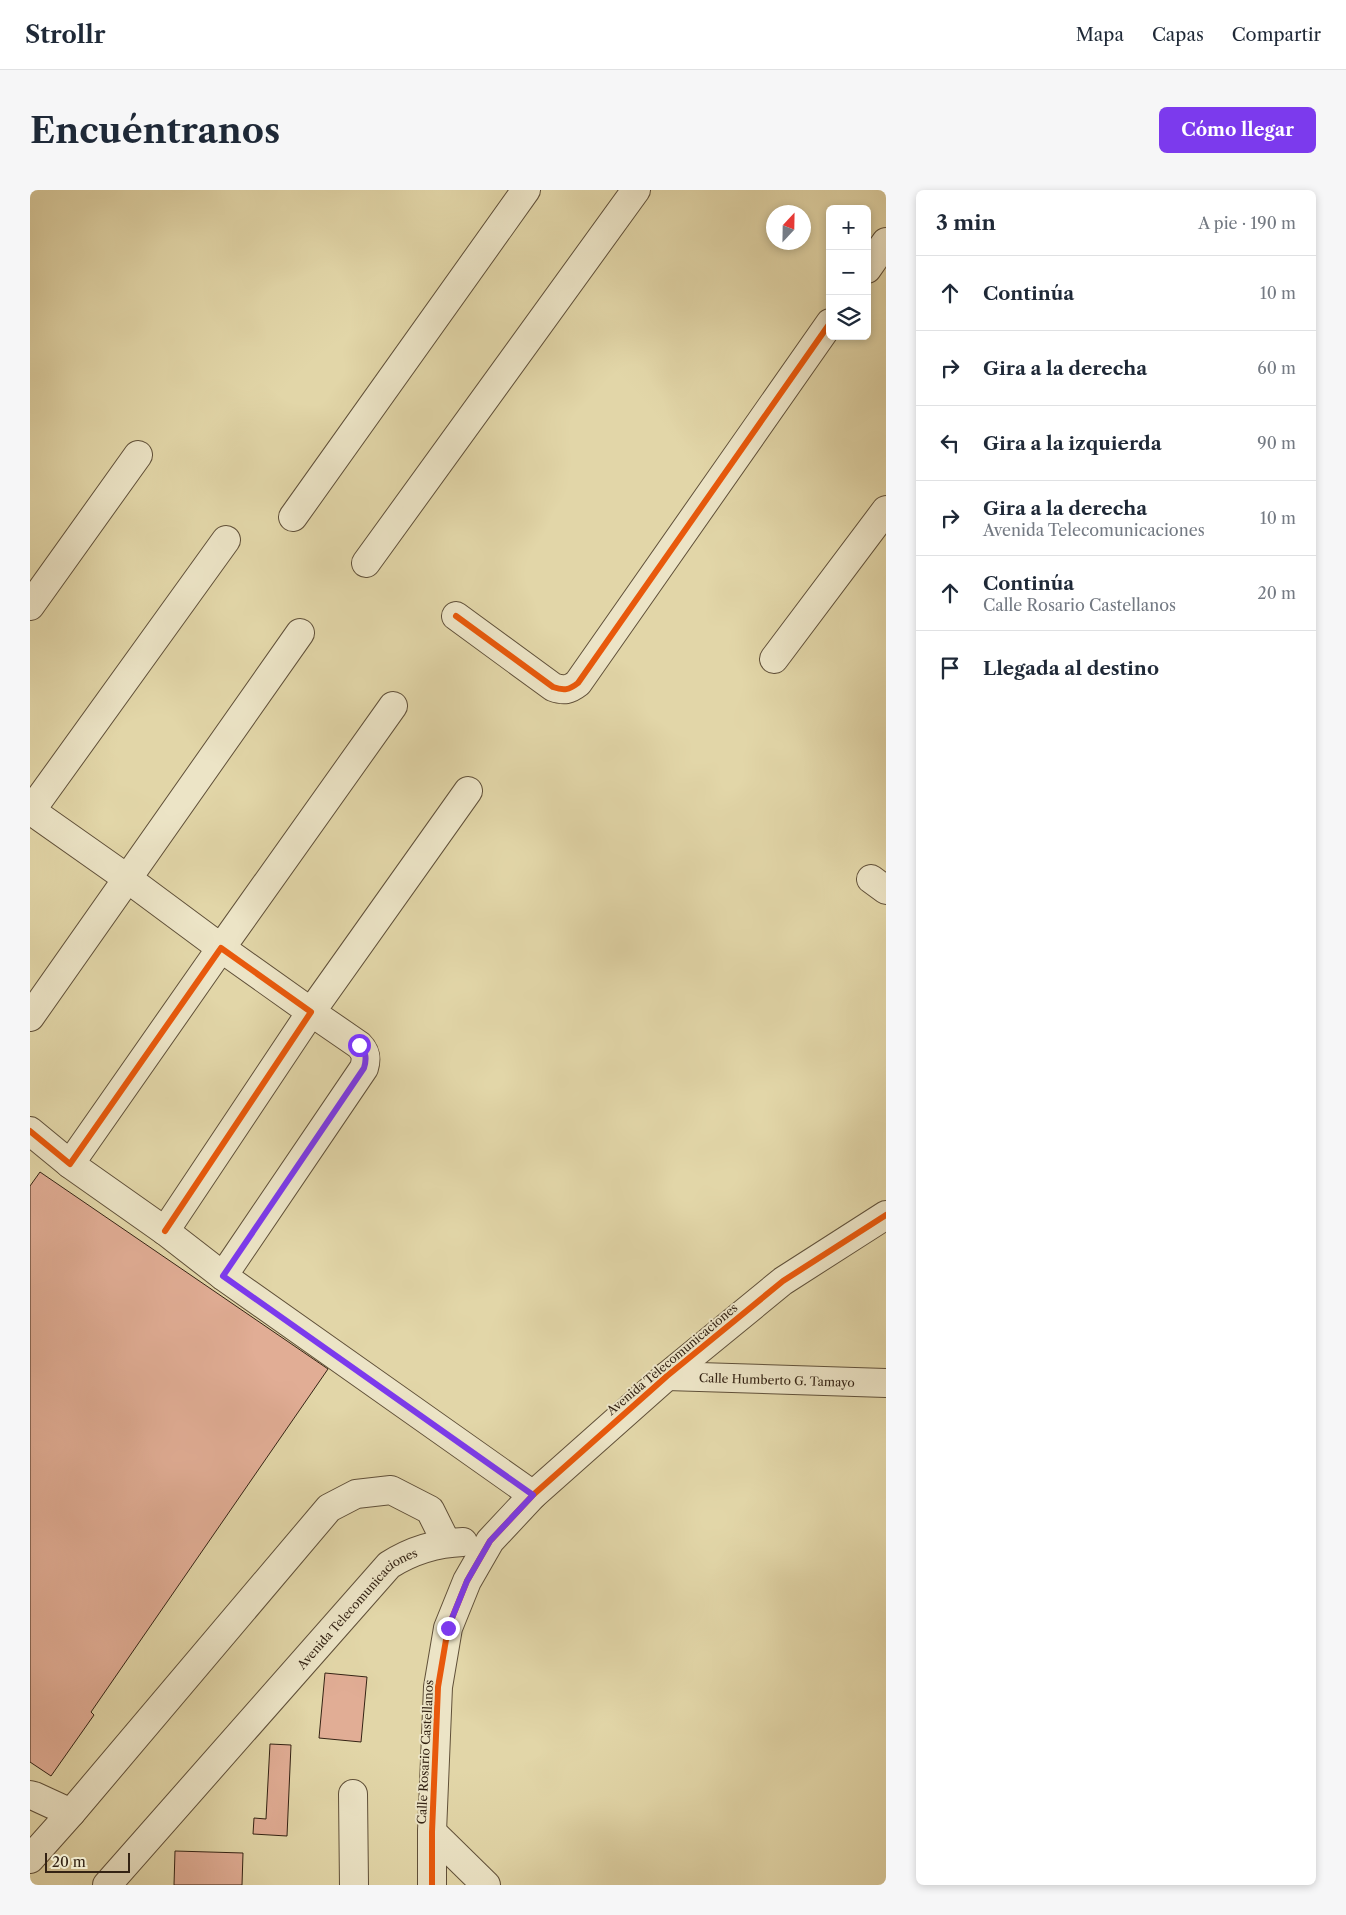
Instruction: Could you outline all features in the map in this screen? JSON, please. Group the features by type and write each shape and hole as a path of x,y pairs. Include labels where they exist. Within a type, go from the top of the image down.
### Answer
{"street":[{"path":"293,518 526,190"},
{"path":"366,563 636,190"},
{"path":"871,263 886,242"},
{"path":"456,616 553,687 562,690 571,689 578,683 826,329"},
{"path":"30,606 138,455"},
{"path":"774,659 886,510"},
{"path":"223,1276 364,1068 366,1060 365,1051 128,879 30,811 226,540"},
{"path":"30,1017 300,633"},
{"path":"70,1164 393,706"},
{"path":"165,1231 311,1012 468,791"},
{"path":"30,1131 70,1164 165,1231 223,1276 533,1495"},
{"name":"Avenida Telecomunicaciones","path":"107,1885 389,1565 405,1555 446,1542 490,1541 533,1495 667,1376 783,1281 886,1216"},
{"name":"Calle Humberto G. Tamayo","path":"667,1376 886,1383"},
{"path":"30,1859 329,1508 356,1494 392,1490 430,1510 446,1542"},
{"name":"Calle Rosario Castellanos","path":"432,1885 432,1832 438,1687 448,1628 467,1581 490,1541"},
{"path":"352,1794 354,1885"},
{"path":"30,1795 71,1813"},
{"path":"432,1832 486,1885"}],"building":[{"path":"40,1172 328,1369 91,1712 94,1715 51,1776 30,1762 30,1186"},
{"path":"325,1673 367,1677 361,1742 319,1738"},
{"path":"270,1744 291,1745 287,1836 253,1834 254,1818 266,1819"},
{"path":"175,1851 243,1853 242,1885 174,1885"}],"cycle path":[{"path":"456,616 553,687 566,689 578,683 826,329"},
{"path":"30,1131 70,1164 221,948 311,1012 165,1231"},
{"path":"432,1885 432,1832 438,1687 448,1628 467,1581 490,1541 533,1495 667,1376 783,1281 886,1215"}],"route":[{"path":"359,1045 365,1051 366,1060 364,1068 223,1276 533,1495 490,1541 467,1581 448,1628"}]}
